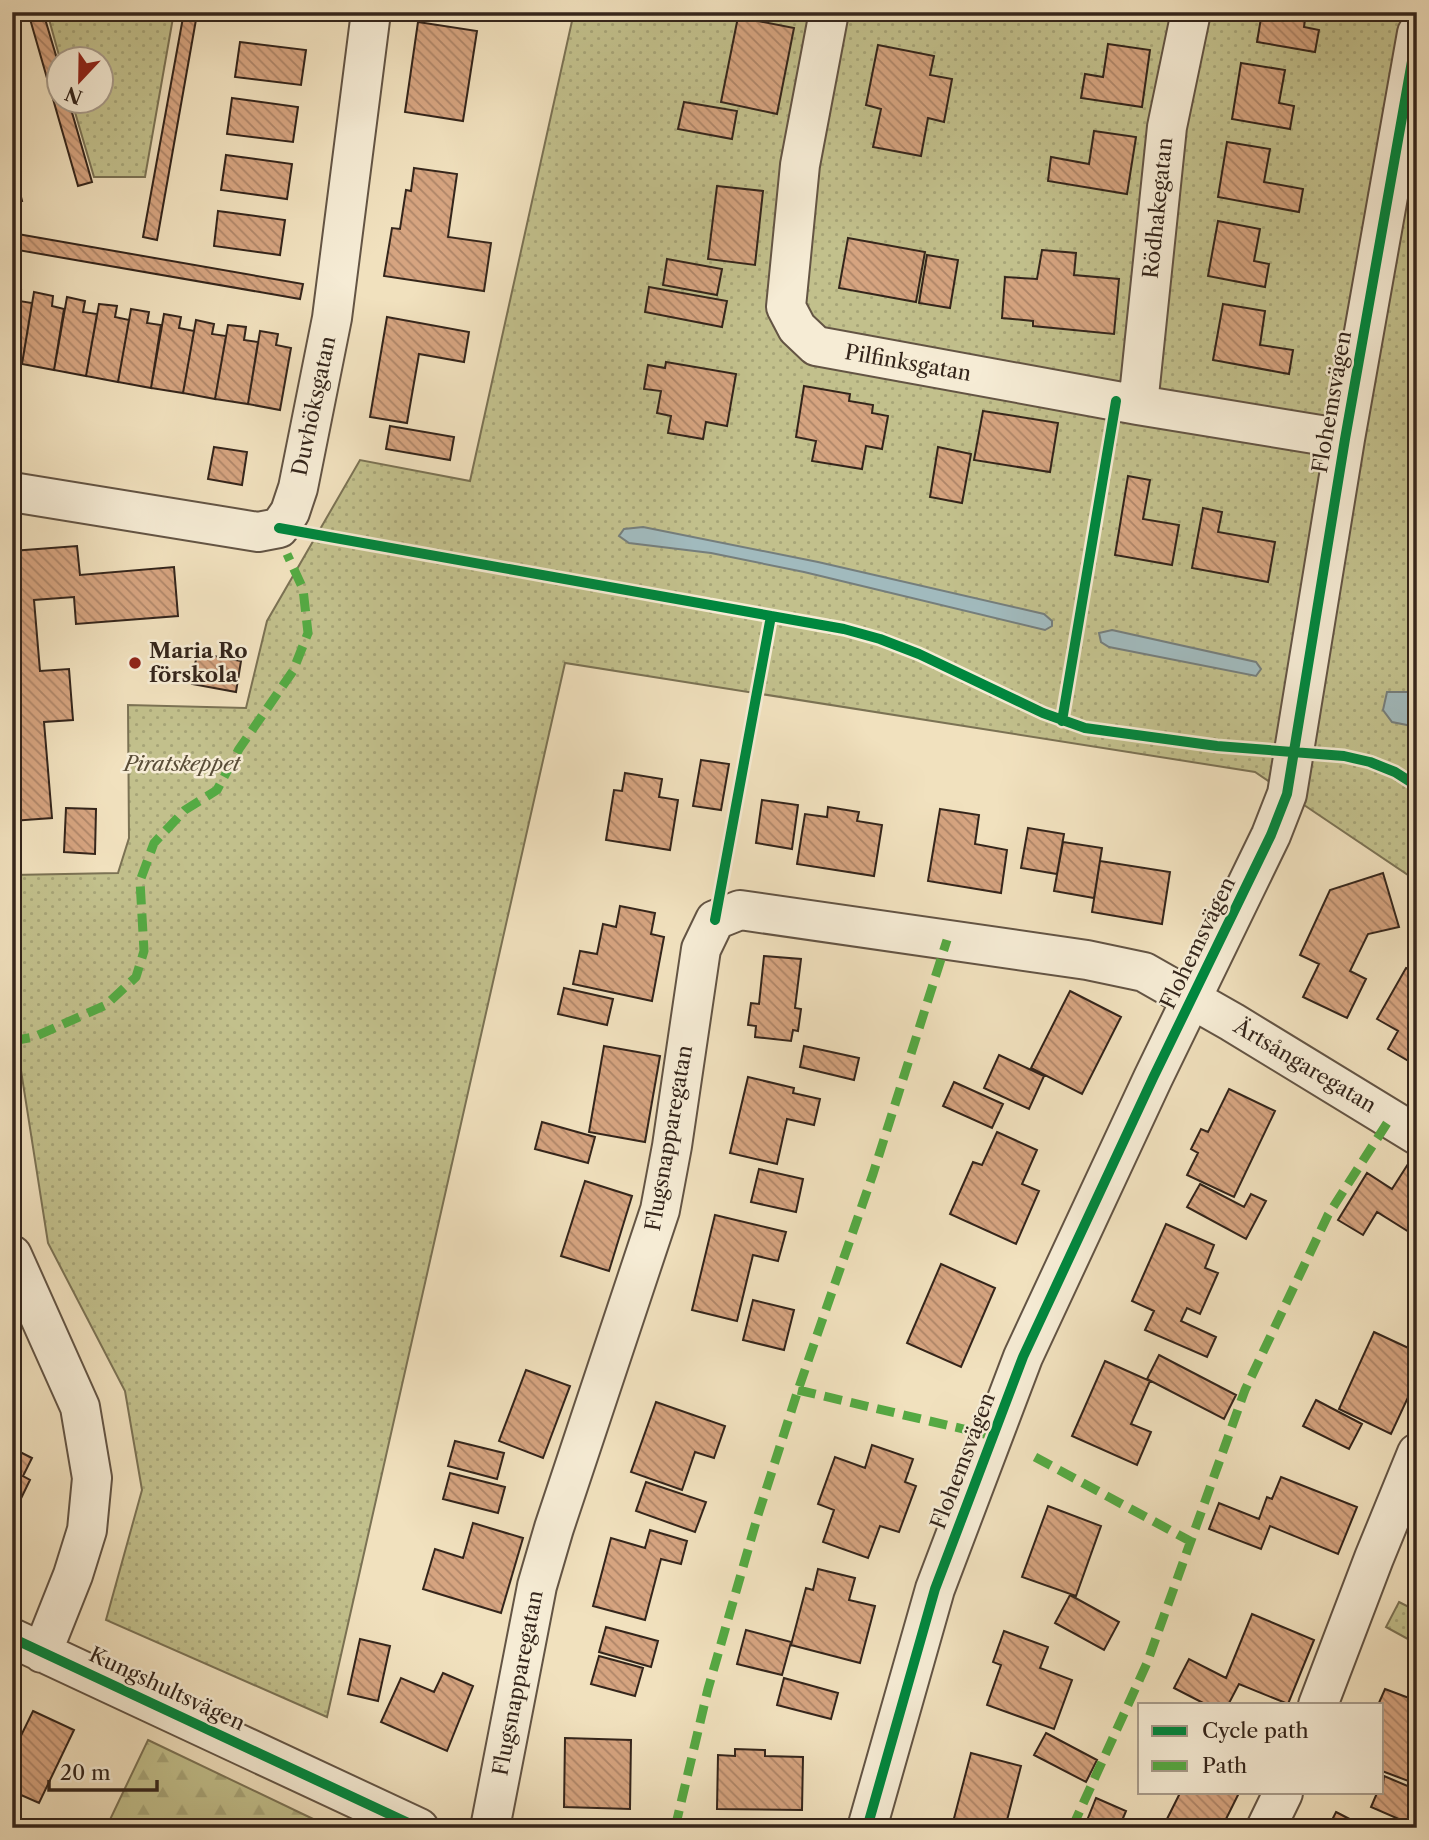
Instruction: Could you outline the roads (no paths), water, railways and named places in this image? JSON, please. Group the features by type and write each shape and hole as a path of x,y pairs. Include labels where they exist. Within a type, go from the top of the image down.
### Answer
{"street":[{"name":"Duvhöksgatan","path":"12,492 258,532 279,528 290,512 298,488 332,318 371,12"},
{"name":"Pilfinksgatan","path":"829,12 800,165 786,307 797,328 816,346 1138,405 1345,439"},
{"name":"Rödhakegatan","path":"1138,405 1167,127 1191,12"},
{"name":"Flohemsvägen","path":"867,1828 935,1589 1023,1357 1153,1078 1271,835 1287,794 1345,439 1402,215 1417,33"},
{"name":"Flugsnapparegatan","path":"490,1828 537,1586 660,1210 701,949 715,920 740,910 1119,965 1143,972 1192,1000"},
{"name":"Ärtsångaregatan","path":"1192,1000 1417,1135"},
{"path":"12,1255 80,1407 92,1478 87,1530 27,1645"},
{"path":"1319,1703 1417,1453"},
{"name":"Kungshultsvägen","path":"27,1645 419,1828"},
{"path":"1266,1828 1283,1794"}],"water":[{"path":"643,527 818,562 1044,614 1052,621 1052,626 1045,630 804,572 711,553 629,543 619,536 624,529"},
{"path":"1112,630 1256,662 1261,669 1256,676 1109,647 1101,642 1099,633"},
{"path":"1387,692 1417,692 1417,727 1392,722 1383,710"}],"place":[{"name":"Maria Ro förskola","path":"135,663"}],"park label":[{"name":"Piratskeppet","path":"182,764"}]}
